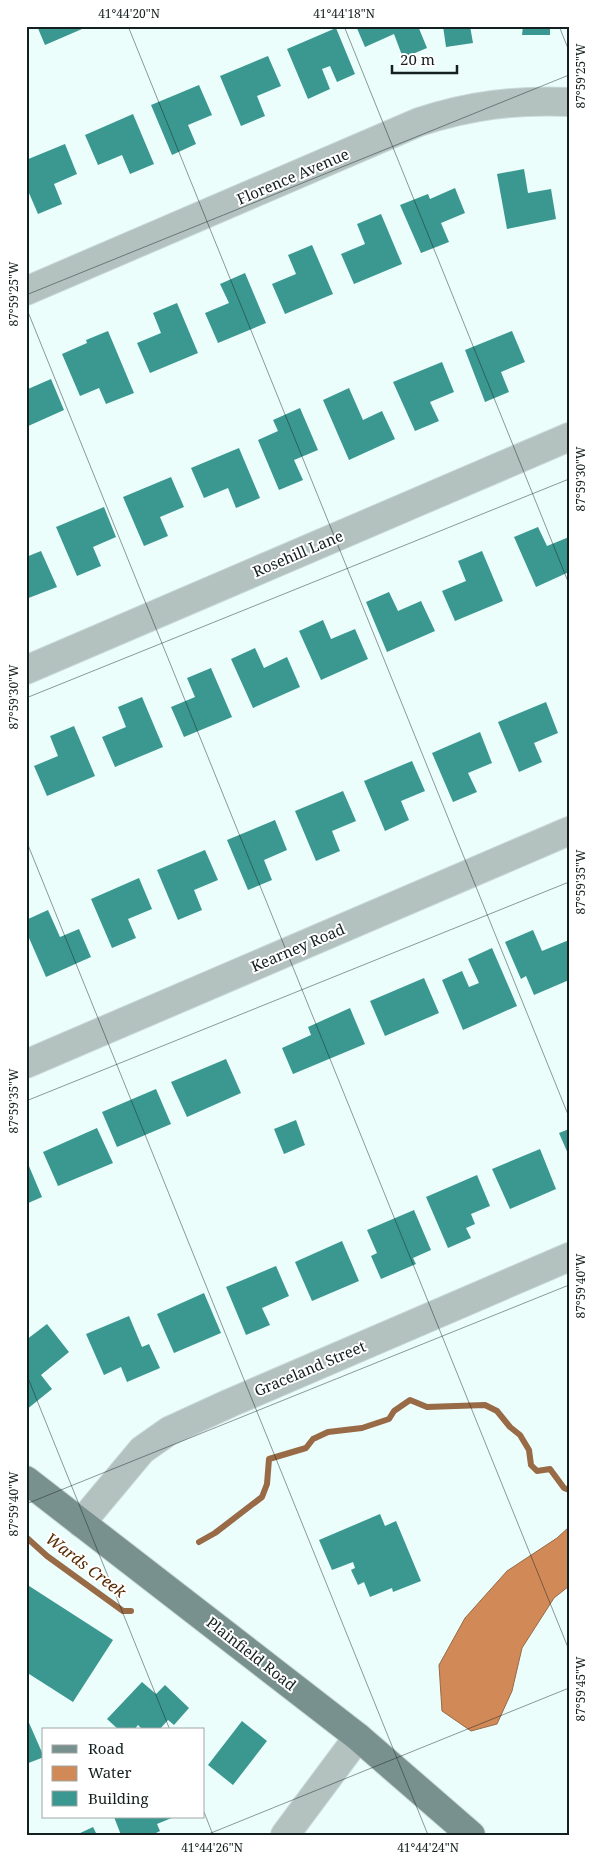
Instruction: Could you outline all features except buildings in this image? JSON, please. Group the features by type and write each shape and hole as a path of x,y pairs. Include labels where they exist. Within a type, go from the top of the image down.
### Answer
{"main road":[{"name":"Plainfield Road","path":"26,1480 358,1737 471,1835"}],"street":[{"name":"Florence Avenue","path":"26,291 419,122 465,109 507,102 569,102"},
{"name":"Rosehill Lane","path":"26,670 569,437"},
{"name":"Kearney Road","path":"26,1064 569,831"},
{"name":"Graceland Street","path":"81,1523 142,1450 170,1432 248,1395 569,1257"},
{"path":"285,1835 358,1737"}],"water":[{"path":"569,1527 569,1586 554,1598 522,1648 512,1691 497,1724 471,1731 442,1711 439,1665 465,1618 507,1571 557,1538"}],"waterway":[{"name":"Wards Creek","path":"199,1542 215,1533 262,1497 267,1484 269,1459 306,1448 313,1439 328,1432 362,1428 389,1419 394,1411 410,1400 427,1407 485,1405 497,1411 510,1427 520,1435 529,1450 531,1465 537,1471 550,1469 564,1488 569,1490"},
{"name":"Wards Creek","path":"26,1537 47,1556 123,1611 131,1611"}]}
